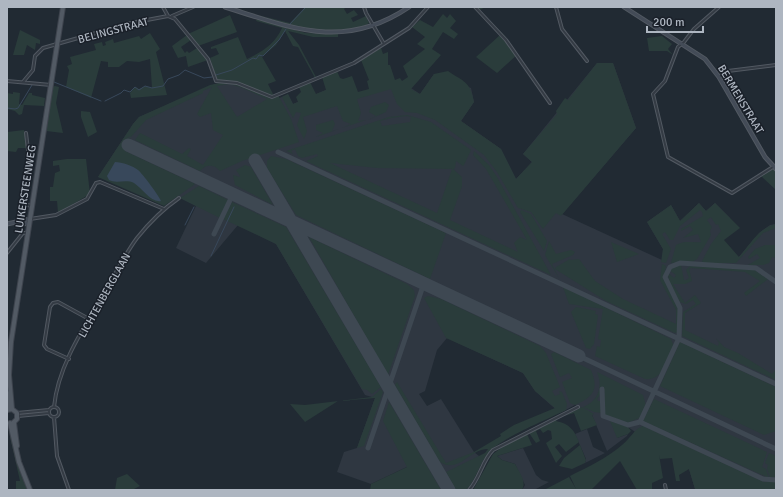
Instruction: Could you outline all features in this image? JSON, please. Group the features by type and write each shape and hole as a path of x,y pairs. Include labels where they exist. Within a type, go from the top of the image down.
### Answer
{"main road":[{"name":"LUIKERSTEENWEG","path":"9,410 8,377 12,334 63,7"},
{"path":"7,393 9,410 18,415 10,423 21,467 30,490"}],"street":[{"path":"163,7 208,59 216,82 237,83 269,96 275,96 354,63 412,25 428,7"},
{"name":"BELINGSTRAAT","path":"22,82 33,70 37,53 43,48 131,23 170,16 193,7"},
{"path":"225,7 288,27 311,32 343,32 373,25 390,18 409,7"},
{"path":"364,7 384,44"},
{"path":"475,7 506,40 550,103"},
{"path":"556,7 562,29 586,60"},
{"name":"BERMENSTRAAT","path":"624,7 705,59 719,77 765,157 775,168"},
{"path":"719,7 694,29 675,52 665,81 653,95 668,157 732,193 775,168"},
{"path":"719,77 728,71 776,65"},
{"path":"7,81 51,85"},
{"path":"26,133 29,158 24,202 25,204 32,206"},
{"path":"7,224 29,221 61,213 89,197 96,183 100,182 164,210"},
{"name":"LICHTENBERGLAAN","path":"54,416 57,416 59,412 54,406 58,384 89,319 130,248 143,231 164,210 179,198"},
{"path":"7,253 22,233 28,233"},
{"path":"69,359 47,349 44,345 50,307 53,303 58,302 89,319"},
{"path":"49,412 54,406"},
{"path":"469,490 474,484 486,458 493,450 578,407"},
{"path":"18,415 49,412 54,416 57,456 69,490"},
{"path":"665,485 666,490"}],"shaded area":[{"path":"305,7 346,7 344,9 347,14 354,10 358,15 351,18 353,22 366,16 369,23 360,27 342,30 317,30 258,15 290,23"},
{"path":"473,7 486,7 479,10 505,36 517,55 497,73 476,57 500,35"},
{"path":"443,14 447,18 450,14 456,21 450,28 458,34 454,39 443,32 432,49 441,55 411,89 420,94 434,74 448,71 466,83 474,102 461,121 501,149 516,179 532,162 523,154 557,114 556,111 565,98 568,100 597,63 613,63 636,128 561,216 556,213 543,229 531,212 518,208 497,172 484,155 435,120 417,113 405,112 397,104 391,89 357,99 361,113 358,121 366,120 342,128 351,124 343,121 337,106 303,117 307,131 304,139 297,125 301,113 296,112 293,118 282,97 288,94 293,104 298,102 296,97 301,92 299,87 310,82 316,94 326,90 322,77 337,71 340,78 343,79 352,76 358,92 369,89 367,81 369,80 361,60 381,48 383,54 388,52 388,65 390,65 395,80 400,78 402,81 408,77 403,66 425,49 417,44 425,37 412,27 420,20 433,27"},
{"path":"230,15 237,32 198,46 188,34"},
{"path":"257,19 306,33 338,34 338,37 313,37 288,31 299,45 316,77 315,78 298,47 293,46 285,31 276,45 263,56 261,55 276,81 268,84 274,96 271,97 239,83 217,82 210,58 219,54 216,48 211,49 211,47 238,37 247,59 268,47 276,39 282,28 256,21"},
{"path":"20,30 40,40 40,44 36,43 35,50 27,45 24,55 13,55"},
{"path":"150,33 160,49 156,52 167,95 131,98 130,93 135,87 139,89 146,86 152,88 150,59 139,62 127,61 119,67 108,67 108,62 101,61 91,98 66,87 69,70 67,66 72,64 70,57 96,50 94,44 102,42 103,46 106,45 105,42 113,39 114,43 139,36 141,39"},
{"path":"187,35 191,40 181,47 185,53 187,51 189,53 197,48 208,60 188,67 186,56 178,58 172,46"},
{"path":"662,36 672,44 668,49 673,55 667,51 649,51 647,38"},
{"path":"597,63 613,63 636,128 562,214 662,260 663,249 647,222 671,205 680,221 699,203 706,211 715,203 730,218 710,251 738,258 759,233 770,225 776,224 776,490 695,489 689,469 628,427 617,438 628,434 627,436 607,451 592,415 575,405 560,413 535,391 523,373 447,338 437,350 425,391 419,394 427,406 441,399 474,452 479,456 473,480 469,487 466,490 425,490 411,465 371,484 337,472 344,452 357,448 375,398 365,395 276,244 238,225 206,263 176,248 196,206 176,196 170,200 98,177 139,117 215,84 224,82 240,85 275,100 288,94 293,104 328,89 332,101 392,83 408,86 420,94 434,74 471,88 474,102 461,121 501,149 516,179 532,162 523,154"},
{"path":"224,82 240,85 272,99 278,95 291,119 299,142 242,161 220,171 213,166 207,166 200,171 135,140 140,133 182,154 189,148 191,149 187,156 203,165 223,135 213,130 211,113 200,117 197,114 212,87 203,91 203,93 146,120 131,137 127,137 131,139 125,151 195,184 164,206 98,177 139,117 210,85","holes":["229,84 240,87 267,99 237,117 217,86"]},
{"path":"52,87 59,87 56,103 63,133 46,131"},
{"path":"13,92 20,93 19,104 22,105 29,93 32,93 32,95 45,98 44,106 24,105 22,114 19,115 15,111 7,109 7,93 13,94"},
{"path":"385,102 389,105 386,112 368,120 376,116 369,112 371,107"},
{"path":"81,111 90,112 97,132 88,137 81,117"},
{"path":"407,115 431,122 471,150 464,165 463,166 456,161 455,168 453,169 462,177 462,186 450,220 518,252 514,243 520,237 527,240 486,169 473,155 474,151 489,165 551,275 306,161 318,156 317,154 302,158 298,156 295,149 291,151 293,154 286,151 389,117","holes":["407,116 411,117 410,122 382,126 380,121","330,163 377,168 452,169 437,213"]},
{"path":"333,120 335,124 332,131 339,129 316,137 323,133 316,130 316,125"},
{"path":"24,130 28,148 18,148 16,152 7,151 7,132"},
{"path":"271,156 286,159 446,233 430,279 296,215 267,168 267,161"},
{"path":"86,159 90,194 58,213 57,201 50,201 50,187 53,187 55,173 60,171 59,165 53,166 53,161"},
{"path":"245,165 251,167 273,205 235,185 233,175 240,177 236,170"},
{"path":"772,169 776,170 776,190 761,176"},
{"path":"199,186 228,200 220,218 180,198"},
{"path":"232,202 286,227 381,387 372,394 367,390 362,389 276,244 223,219"},
{"path":"699,203 706,211 715,203 740,228 724,240 739,257 764,229 776,224 776,228 763,233 736,263 703,263 702,261 711,244 721,231 718,224 716,225 711,217 707,220 712,227 710,231 711,235 697,259 692,262 671,263 676,245 685,242 701,242 698,234 683,238 693,230 690,226 681,231 681,229 703,216 700,210 680,226 673,240 670,240 665,232 662,234 671,249 666,263 661,262 663,249 647,222 671,205 680,221"},
{"path":"521,210 531,214 547,241 544,251 520,212"},
{"path":"309,237 407,284 414,290 415,296 388,375"},
{"path":"549,241 556,254 571,250 575,252 573,255 552,264 559,278 545,255"},
{"path":"611,242 639,254 617,262"},
{"path":"765,245 776,245 776,258 772,257 769,263 763,265 748,265 760,258 757,254 749,259 748,257 755,249"},
{"path":"570,259 579,259 595,281 623,299 676,324 676,310 660,280 662,264 666,266 664,279 678,308 678,332 675,333 606,301 555,269"},
{"path":"677,265 681,265 684,280 689,278 686,270 690,266 753,269 768,279 746,296 744,293 760,281 745,272 691,268 689,269 692,281 685,284 673,284 685,303 695,295 701,303 685,313 685,330 718,346 719,343 716,338 724,347 738,353 772,374 776,370 776,380 682,336 683,312 696,304 693,300 686,304 680,302 669,283 668,273 674,278 676,275 669,270"},
{"path":"563,287 671,339 674,347 661,373 651,379 645,379 595,356 597,346 600,347 601,340 598,339 603,309 569,304"},
{"path":"428,296 441,299 540,346 546,353 560,387 552,391 555,396 560,394 559,391 562,392 567,404 566,410 504,440 490,451 470,486 466,490 456,490 446,472 485,453 488,449 476,452 459,463 453,465 447,465 440,462 395,385 397,382 446,463 474,452 501,436 500,434 514,425 555,408 535,391 523,373 446,338 424,298"},
{"path":"576,307 596,311 595,314 598,315 594,344 590,349 586,348 571,312"},
{"path":"680,342 776,387 776,431 764,435 660,386"},
{"path":"554,352 591,370 595,382 593,392 587,399 575,405 570,403 562,382 572,378 569,373 560,377 551,354"},
{"path":"597,372 643,395 646,406 639,418 628,423 605,415 603,387 601,388 602,392 597,399 598,401 601,401 601,413 594,412 583,407 593,401 598,392 600,383"},
{"path":"381,389 383,392 364,446 357,448 375,398 340,401 372,397"},
{"path":"654,399 767,452 762,467 766,469 769,478 643,421"},
{"path":"338,401 305,422 290,404 305,405"},
{"path":"389,402 441,490 370,490 371,484 407,467 383,421"},
{"path":"582,407 594,414 592,415 597,425 581,431 574,413 564,416"},
{"path":"558,418 556,421 571,428 579,442 566,452 559,444 555,447 562,456 556,463 546,443 552,439 551,431 548,430 543,433 540,429 536,431 540,441 536,443 529,433"},
{"path":"610,421 628,427 631,431 628,434 617,438"},
{"path":"643,426 764,482 776,482 776,490 695,489 689,469 679,475 680,481 676,481 672,458 660,459 659,455 663,478 652,483 652,490 637,490 620,461 591,490 544,490 569,477 576,489 570,476 610,454 625,443 637,429"},
{"path":"587,429 593,447 605,453 585,463 586,459 575,434"},
{"path":"527,434 532,445 497,456 502,460 515,464 524,483 522,490 473,490 493,454 505,445"},
{"path":"10,437 27,490 16,490 16,481 20,481"},
{"path":"580,445 586,460 585,463 572,469 559,466 564,458"},
{"path":"523,448 536,475 542,480 549,482 534,490 522,490 525,485 515,464 502,460 497,456"},
{"path":"769,453 776,456 776,477 770,478 767,468 768,465 765,463"},
{"path":"127,474 140,486 132,490 115,490 117,478"}],"water":[{"path":"115,162 127,164 138,170 151,185 161,201 150,198 134,183 128,181 115,182 109,180 107,176"}],"waterway":[{"path":"290,24 306,7"},
{"path":"216,75 232,70 253,58 256,59 259,55 263,56 279,40 286,29"},
{"path":"105,101 124,90 130,92 135,87 139,90 145,86 152,88 163,86 168,79 179,75 185,70 204,78 212,77"},
{"path":"54,82 101,101"},
{"path":"7,108 18,108 32,85"},
{"path":"185,225 194,207"},
{"path":"211,256 234,207"}],"taxiway":[{"path":"278,152 776,384"},
{"path":"214,234 233,194"},
{"path":"602,389 603,416 628,425 640,422 679,338 680,308 665,277 670,267 680,263 756,268 776,282"},
{"path":"368,448 424,283"},
{"path":"579,356 776,449"},
{"path":"640,422 763,479 776,480"}],"runway":[{"path":"128,145 579,356"},
{"path":"255,160 449,490"}]}
